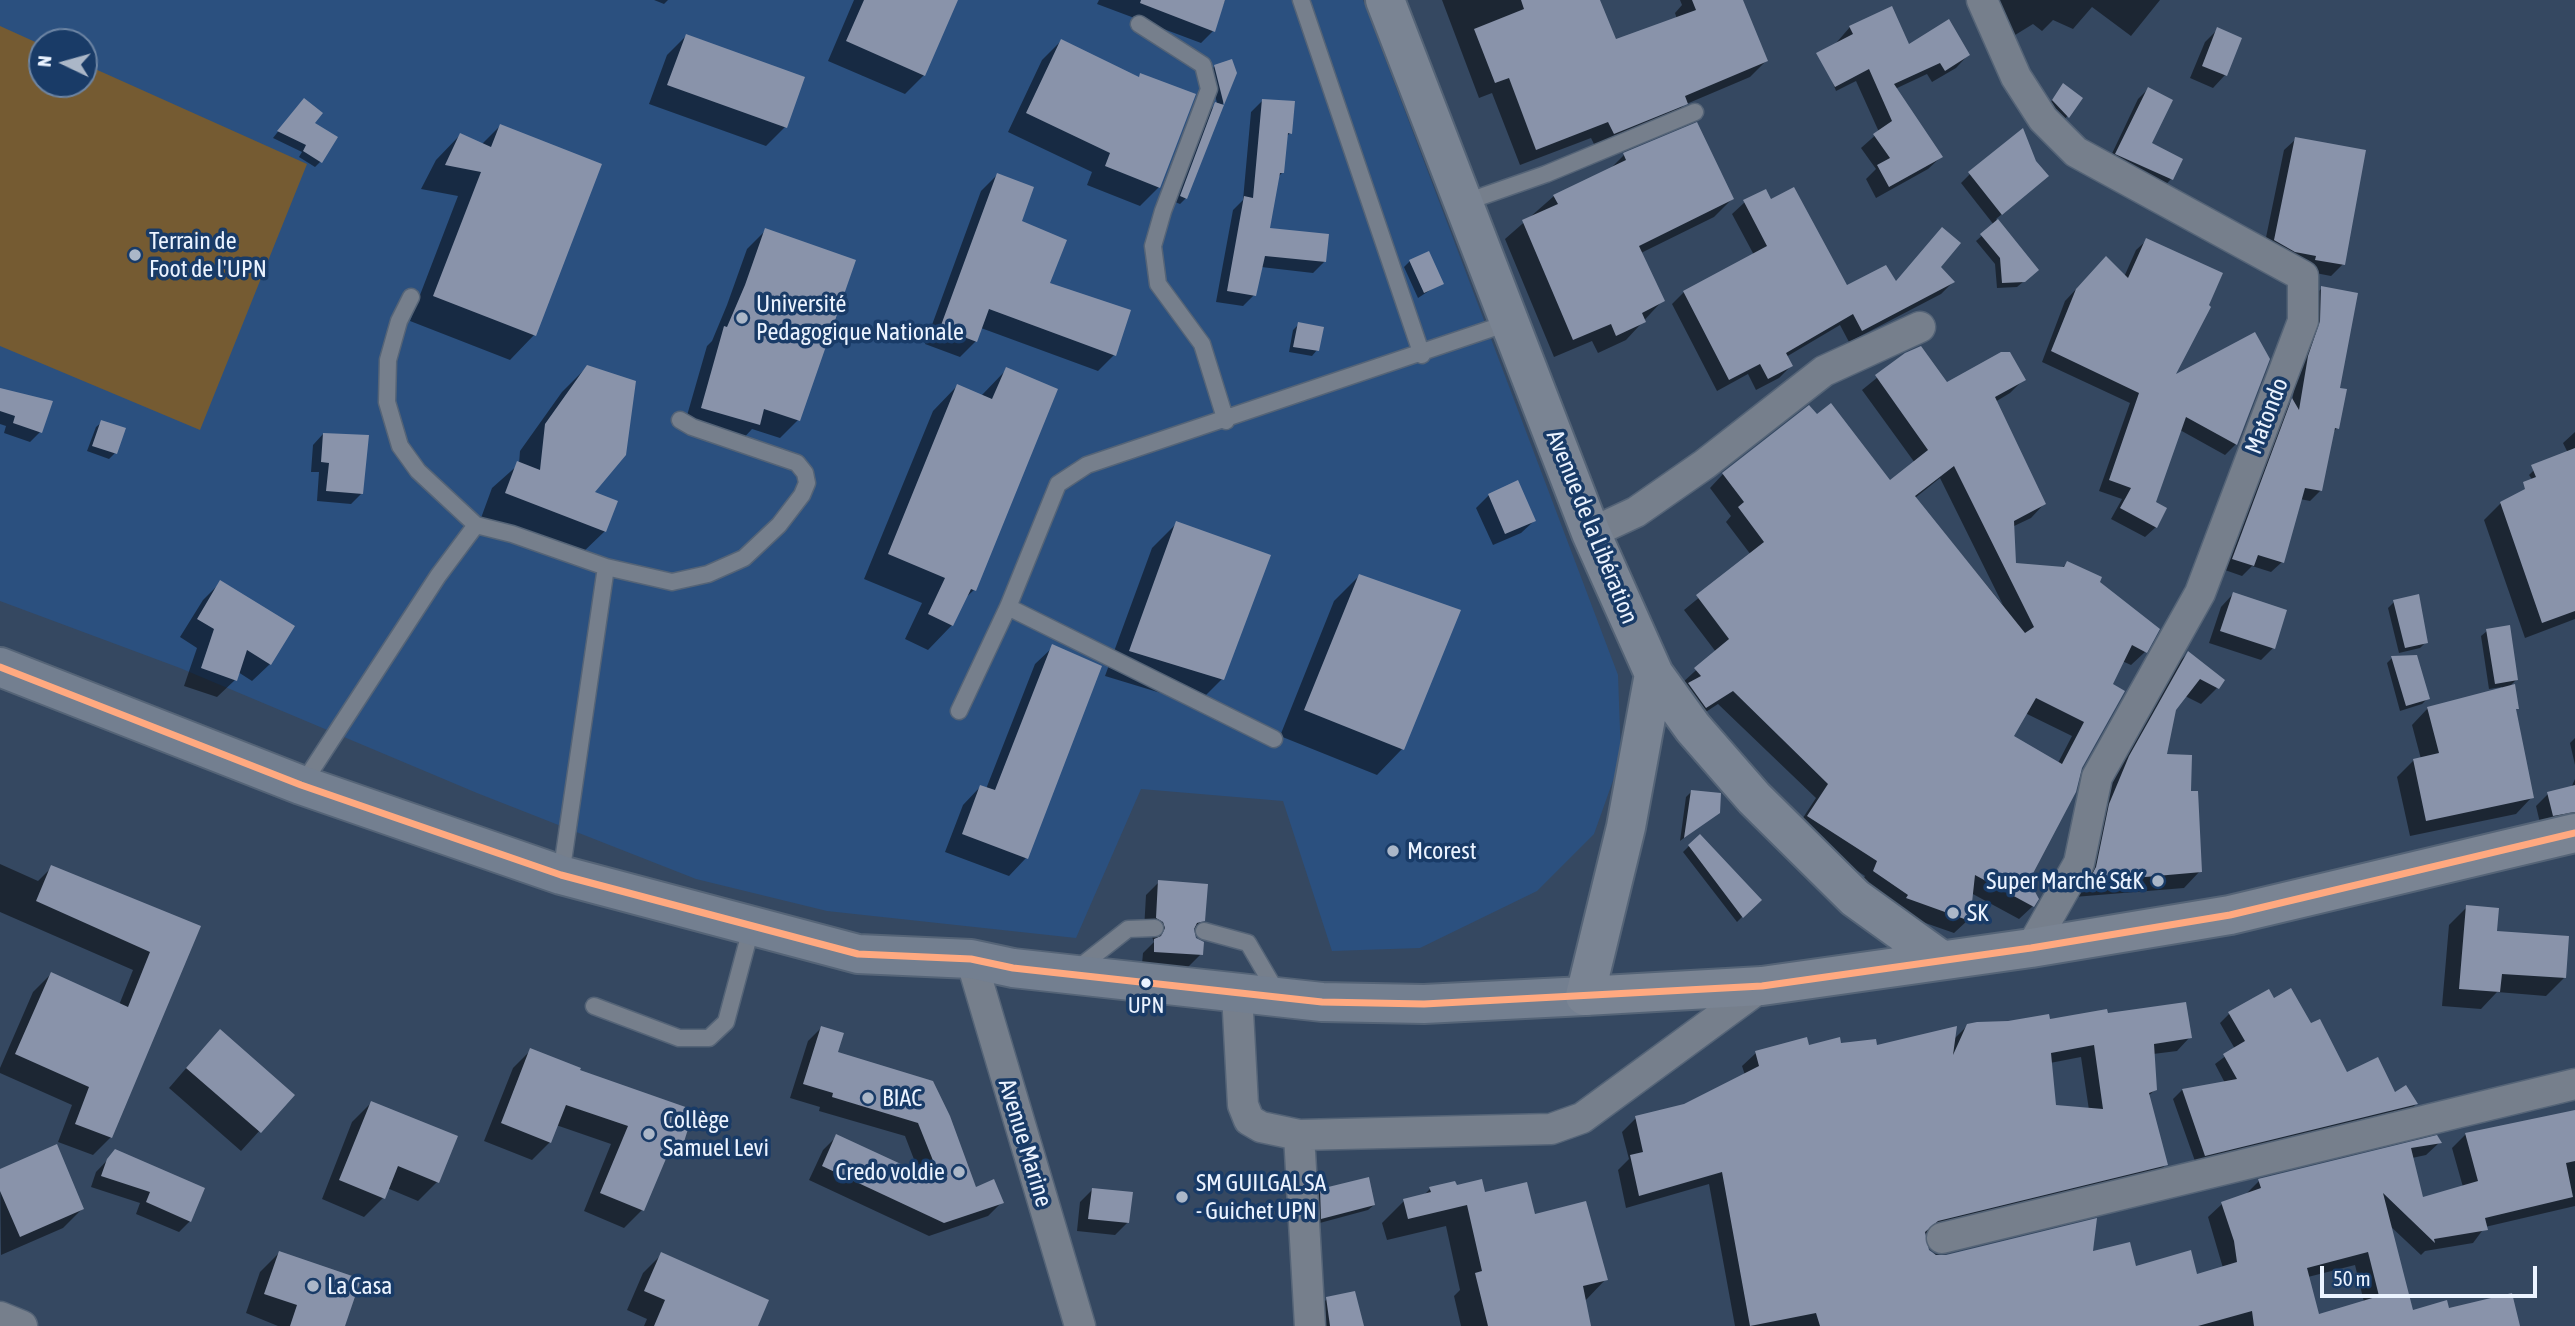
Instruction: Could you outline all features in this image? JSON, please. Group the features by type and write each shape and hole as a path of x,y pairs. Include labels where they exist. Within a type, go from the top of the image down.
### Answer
{"highway":[{"name":"Avenue de la Libération","path":"1384,0 1591,533 1654,674 1693,728 1773,817 1855,898 1941,960"},
{"path":"1654,674 1626,827 1584,996 1762,986 2031,948 2230,915 2575,833"}],"main road":[{"path":"0,667 301,785 561,875 858,954 971,960 1071,975 1281,998 1424,1004 1584,996"}],"street":[{"name":"Matondo","path":"1982,0 2016,77 2043,119 2076,152 2303,276 2303,321 2200,593 2096,777 2079,863 2031,948"},
{"path":"1591,533 1636,512 1705,464 1824,370 1920,327"},
{"name":"Avenue Marine","path":"971,960 1080,1326"},
{"path":"1237,993 1244,1105 1249,1120 1261,1127 1299,1135 1551,1129 1582,1118 1762,986"},
{"path":"1942,1238 2575,1084"},
{"path":"1299,1135 1310,1326"},
{"path":"0,1317 22,1326"}],"lane":[{"path":"1301,0 1422,355"},
{"path":"1139,24 1203,65 1209,89 1163,211 1153,246 1158,284 1202,344 1226,421"},
{"path":"1463,203 1546,174 1695,112"},
{"path":"411,297 399,321 388,360 387,402 400,446 418,471 476,525 512,534 606,567 672,582 708,574 744,558 779,525 802,495 807,483 805,473 797,463 692,427 680,419"},
{"path":"959,711 1008,607 1058,484 1087,465 1226,421 1511,323"},
{"path":"301,785 438,576 476,525"},
{"path":"561,875 606,567"},
{"path":"1008,607 1273,739"},
{"path":"594,1006 680,1038 709,1038 726,1022 752,925"},
{"path":"1071,975 1128,929 1155,928"},
{"path":"1204,931 1248,943 1281,998"}],"shaded area":[{"name":"Université Pedagogique Nationale","path":"0,0 1363,0 1618,675 1621,758 1594,834 1537,891 1420,948 1332,951 1283,801 1141,789 1076,938 827,911 696,879 477,793 180,668 0,601"},
{"name":"Terrain de Foot de l'UPN","path":"0,26 28,39 28,98 98,98 98,70 307,164 200,430 0,346"}],"building":[{"path":"864,0 958,0 925,76 846,41"},
{"path":"1141,0 1225,0 1215,32 1140,3"},
{"path":"1521,0 1600,0 1616,39 1696,10 1692,0 1743,0 1768,61 1685,96 1688,104 1614,134 1608,122 1536,150 1509,78 1495,83 1474,29 1524,9"},
{"path":"1892,6 1909,44 1949,19 1970,55 1945,71 1940,63 1894,84 1943,157 1889,187 1877,165 1890,158 1873,134 1892,121 1869,69 1835,87 1816,53 1853,34 1849,26"},
{"path":"2217,27 2242,38 2227,76 2202,66"},
{"path":"686,34 805,77 787,128 667,85"},
{"path":"1061,39 1139,77 1140,73 1196,94 1160,188 1105,166 1110,153 1026,113"},
{"path":"1232,59 1237,73 1224,105 1214,65"},
{"path":"2063,83 2083,98 2069,118 2052,100"},
{"path":"2148,87 2173,100 2152,143 2183,159 2173,180 2115,154"},
{"path":"304,98 323,113 315,123 338,137 322,163 303,151 306,145 277,131"},
{"path":"1262,99 1295,101 1292,134 1288,133 1284,173 1280,173 1270,228 1329,234 1326,262 1265,256 1256,296 1227,291 1244,196 1253,198"},
{"path":"1215,102 1224,105 1187,199 1180,196"},
{"path":"1697,122 1734,199 1639,246 1665,301 1642,313 1646,322 1616,336 1611,324 1573,340 1522,220 1558,204 1553,195 1626,160 1623,153"},
{"path":"500,124 602,164 536,336 433,296 481,172 445,165 460,133 491,147"},
{"path":"2023,128 2036,161 2049,176 2002,215 1968,172"},
{"path":"2295,137 2366,150 2345,265 2315,260 2316,256 2295,252 2274,240"},
{"path":"997,173 1034,187 1022,221 1067,240 1050,283 1131,310 1116,356 989,309 977,342 940,328"},
{"path":"1794,187 1847,285 1886,265 1896,281 1942,227 1961,243 1941,267 1955,282 1862,331 1853,314 1786,353 1793,366 1768,379 1760,364 1729,380 1683,291 1767,246 1743,200 1766,189 1771,199"},
{"path":"1998,219 2039,270 2025,282 2002,283 2000,258 1980,234"},
{"path":"765,228 856,260 800,421 764,409 760,425 701,408 724,326 727,327 745,285"},
{"path":"2146,238 2223,273 2209,305 2211,307 2176,374 2255,332 2270,359 2237,445 2186,417 2156,502 2167,508 2157,528 2120,508 2131,488 2109,480 2139,393 2051,351 2076,289 2106,256 2128,278"},
{"path":"1429,251 1444,284 1424,293 1409,260"},
{"path":"2321,286 2358,293 2340,388 2347,389 2339,429 2335,428 2322,491 2305,488 2284,563 2258,555 2254,566 2232,559 2292,398 2299,410 2308,356 2320,321"},
{"path":"1298,322 1324,327 1319,351 1293,347"},
{"path":"1921,346 1947,382 2001,352 2010,352 2026,380 1995,397 2046,504 2014,521 2016,563 2064,567 2067,561 2102,577 2100,582 2160,629 2147,653 2132,645 2113,684 2125,691 2082,768 2076,792 2029,881 2039,899 2034,907 1975,875 1970,921 1906,898 1908,895 1873,871 1877,861 1807,816 1828,784 1733,691 1706,708 1688,683 1701,676 1694,668 1729,639 1696,595 1764,542 1738,507 1744,502 1722,473 1809,405 1817,414 1831,403 1890,480 1928,450 1875,375 1905,353","holes":["1954,466 2034,627 2025,633 1915,496","2036,698 2084,722 2062,764 2014,736"]},
{"path":"587,365 636,381 626,455 595,492 618,501 606,532 505,493 517,461 540,470 545,424"},
{"path":"1006,367 1058,389 976,591 971,589 953,626 928,614 945,578 888,554 957,384 992,399"},
{"path":"0,388 53,401 42,433 13,423 15,416 0,411"},
{"path":"101,420 126,428 117,454 92,446"},
{"path":"323,433 369,435 363,494 326,491 329,463 321,462"},
{"path":"2575,448 2575,611 2542,623 2500,502 2525,489 2523,482 2536,477 2531,465"},
{"path":"1518,480 1536,521 1505,534 1488,494"},
{"path":"1176,521 1271,555 1224,680 1129,651"},
{"path":"1359,574 1461,610 1404,750 1304,710"},
{"path":"220,580 295,626 271,665 247,650 237,681 201,668 214,629 197,619"},
{"path":"2233,592 2287,610 2275,649 2220,631"},
{"path":"2419,594 2428,643 2405,648 2393,600"},
{"path":"2510,625 2518,680 2495,684 2486,629"},
{"path":"1052,644 1102,666 1028,859 962,834 980,785 995,790"},
{"path":"2188,651 2225,680 2219,689 2200,679 2176,710 2167,754 2192,755 2191,791 2198,791 2202,872 2088,882 2096,867 2109,804 2129,756"},
{"path":"2417,655 2430,699 2406,706 2391,656"},
{"path":"2515,684 2519,709 2516,709 2534,798 2426,821 2413,759 2439,753 2427,707"},
{"path":"2575,785 2575,812 2553,816 2547,792"},
{"path":"1691,790 1721,793 1720,813 1684,838"},
{"path":"1700,834 1762,900 1743,918 1688,845"},
{"path":"51,865 201,926 112,1138 75,1124 89,1087 15,1054 51,972 128,1007 150,952 36,901"},
{"path":"1158,880 1208,884 1205,921 1197,923 1194,929 1196,938 1204,942 1203,955 1154,952 1154,939 1161,936 1165,928 1163,922 1156,918"},
{"path":"2466,905 2499,908 2497,931 2569,936 2566,978 2502,974 2500,992 2459,989"},
{"path":"2291,988 2311,1023 2320,1019 2347,1072 2378,1057 2395,1092 2406,1085 2418,1104 2205,1156 2182,1089 2237,1079 2223,1054 2245,1041 2228,1012 2269,989 2274,998"},
{"path":"2186,1002 2192,1038 2154,1044 2157,1090 2149,1093 2168,1165 1938,1221 1925,1232 1929,1250 1936,1255 1946,1255 2097,1218 2093,1251 2130,1242 2136,1266 2191,1250 2197,1274 2237,1262 2234,1241 2221,1202 2261,1188 2258,1179 2437,1135 2442,1143 2411,1148 2423,1197 2478,1181 2465,1133 2575,1110 2575,1161 2566,1163 2573,1197 2485,1218 2488,1230 2434,1239 2435,1243 2383,1193 2413,1310 2447,1300 2449,1308 2512,1293 2520,1326 2254,1326 2252,1311 2198,1326 1820,1326 1816,1313 1750,1326 1722,1172 1639,1196 1630,1155 1643,1152 1635,1116 1684,1104 1759,1066 1755,1051 1807,1037 1809,1045 1840,1037 1841,1043 1876,1039 1877,1045 1957,1026 1953,1055 1967,1024 2049,1014 2050,1019 2107,1009 2108,1013","holes":["2094,1045 2103,1109 2056,1105 2051,1053","2368,1252 2379,1296 2319,1314 2307,1268"]},
{"path":"821,1026 844,1033 838,1052 933,1081 950,1116 976,1187 994,1179 1004,1203 944,1223 822,1166 836,1134 942,1183 918,1123 832,1097 833,1093 803,1084"},
{"path":"220,1029 295,1095 261,1133 186,1068"},
{"path":"530,1048 581,1068 580,1070 694,1110 683,1145 673,1142 644,1211 600,1193 628,1126 566,1105 551,1143 501,1123"},
{"path":"371,1101 458,1136 439,1183 398,1166 385,1199 339,1180"},
{"path":"57,1144 84,1209 20,1237 0,1191 0,1169"},
{"path":"115,1149 205,1188 191,1222 146,1202 150,1192 101,1176 107,1159"},
{"path":"1369,1177 1375,1205 1321,1219 1320,1189"},
{"path":"1482,1179 1485,1192 1527,1182 1535,1214 1586,1201 1608,1280 1583,1286 1591,1326 1488,1326 1475,1273 1482,1271 1467,1205 1408,1219 1403,1199 1431,1192 1429,1187 1455,1181 1457,1185"},
{"path":"1092,1188 1133,1192 1129,1223 1088,1219"},
{"name":"La Casa","path":"279,1251 361,1279 345,1326 290,1326 297,1305 264,1294"},
{"path":"661,1252 769,1300 758,1326 654,1326 665,1300 644,1291"},
{"path":"1355,1291 1364,1326 1330,1326 1326,1297"}],"transit line":[{"name":"50","path":"0,667 301,785 561,875 858,954 971,959 1013,968 1322,1002 1424,1004 1762,986 2031,948 2230,915 2575,833"}],"place":[{"name":"Terrain de Foot de l'UPN","path":"135,255"},
{"name":"Université Pedagogique Nationale","path":"742,318"},
{"name":"Mcorest","path":"1393,851"},
{"name":"Super Marché S&K","path":"2158,881"},
{"name":"SK","path":"1953,913"},
{"name":"UPN","path":"1146,983"},
{"name":"BIAC","path":"868,1098"},
{"name":"Collège Samuel Levi","path":"649,1134"},
{"name":"Credo voldie","path":"959,1172"},
{"name":"SM GUILGAL SA - Guichet UPN","path":"1182,1197"},
{"name":"La Casa","path":"313,1286"}]}
